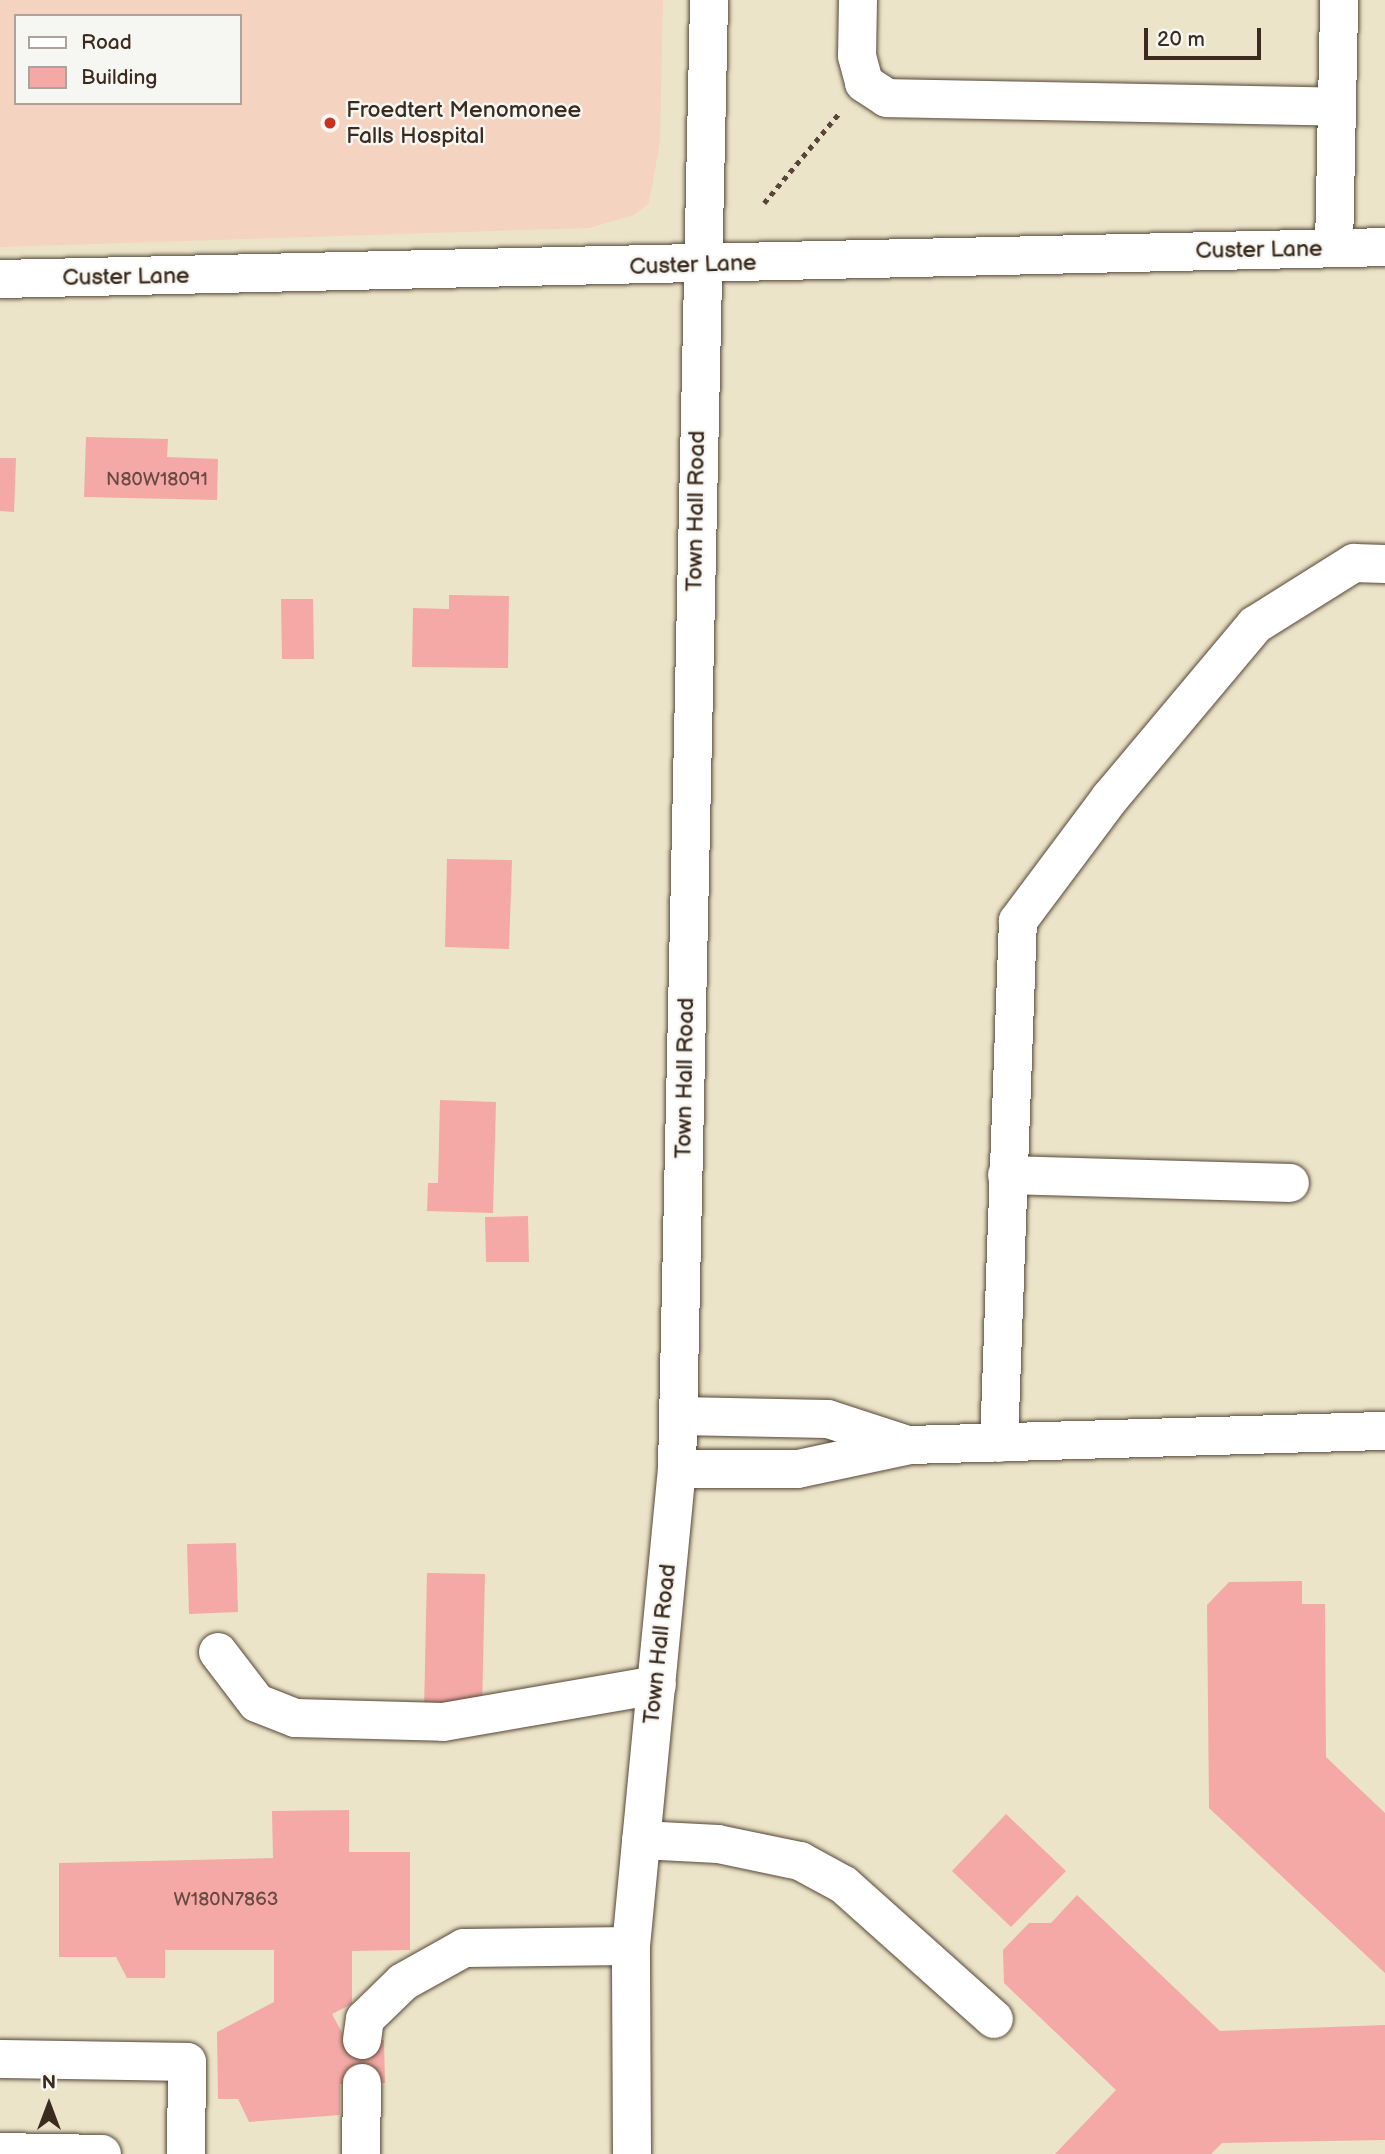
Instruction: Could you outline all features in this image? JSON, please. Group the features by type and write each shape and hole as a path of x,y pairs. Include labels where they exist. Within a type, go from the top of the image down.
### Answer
{"street":[{"name":"Town Hall Road","path":"632,2154 631,1946 677,1469 679,1416 701,265 709,0"},
{"path":"858,0 857,56 864,83 887,98 1337,107"},
{"path":"1334,248 1339,0"},
{"name":"Custer Lane","path":"0,279 701,265 1385,247"},
{"path":"999,1443 1018,921 1110,798 1255,625 1354,563 1385,564"},
{"path":"1007,1175 1290,1183"},
{"path":"679,1416 828,1419 910,1445"},
{"path":"677,1469 798,1469 910,1445 1385,1432"},
{"path":"218,1652 257,1703 295,1718 443,1721 657,1685"},
{"path":"641,1840 718,1844 800,1861 844,1885 994,2019"},
{"path":"362,2040 365,2019 403,1982 464,1948 631,1946"},
{"path":"0,2059 187,2062 186,2154"},
{"path":"361,2154 362,2084"},
{"path":"0,2152 103,2154"}],"path":[{"path":"764,203 864,83"}],"shaded area":[{"name":"Froedtert Menomonee Falls Hospital","path":"0,0 663,0 660,142 649,203 634,215 589,228 0,247"}],"building":[{"path":"86,437 168,439 167,457 218,459 217,500 84,497"},
{"path":"0,458 16,458 14,512 0,511"},
{"path":"449,595 509,596 508,668 412,667 413,608 449,609"},
{"path":"281,599 313,599 314,659 282,659"},
{"path":"447,859 512,860 509,949 445,947"},
{"path":"440,1100 496,1102 493,1213 427,1211 428,1183 438,1183"},
{"path":"528,1216 529,1262 486,1262 485,1217"},
{"path":"236,1543 238,1612 189,1614 187,1544"},
{"path":"427,1573 485,1574 482,1712 424,1710"},
{"path":"1302,1581 1302,1604 1325,1604 1326,1757 1385,1813 1385,1973 1209,1808 1207,1605 1229,1582"},
{"path":"349,1810 349,1852 410,1852 410,1950 352,1951 352,2004 332,2014 346,2040 384,2040 385,2083 340,2084 340,2115 249,2122 238,2099 218,2099 217,2032 274,2002 274,1950 165,1950 165,1978 127,1978 116,1957 59,1957 59,1863 273,1858 272,1811"},
{"path":"1006,1814 1066,1871 1011,1927 952,1871"},
{"path":"1077,1895 1220,2031 1385,2025 1385,2140 1222,2143 1211,2154 1055,2154 1116,2090 1004,1983 1003,1950 1029,1923 1051,1923"}],"place":[{"name":"Froedtert Menomonee Falls Hospital","path":"330,123"}]}
